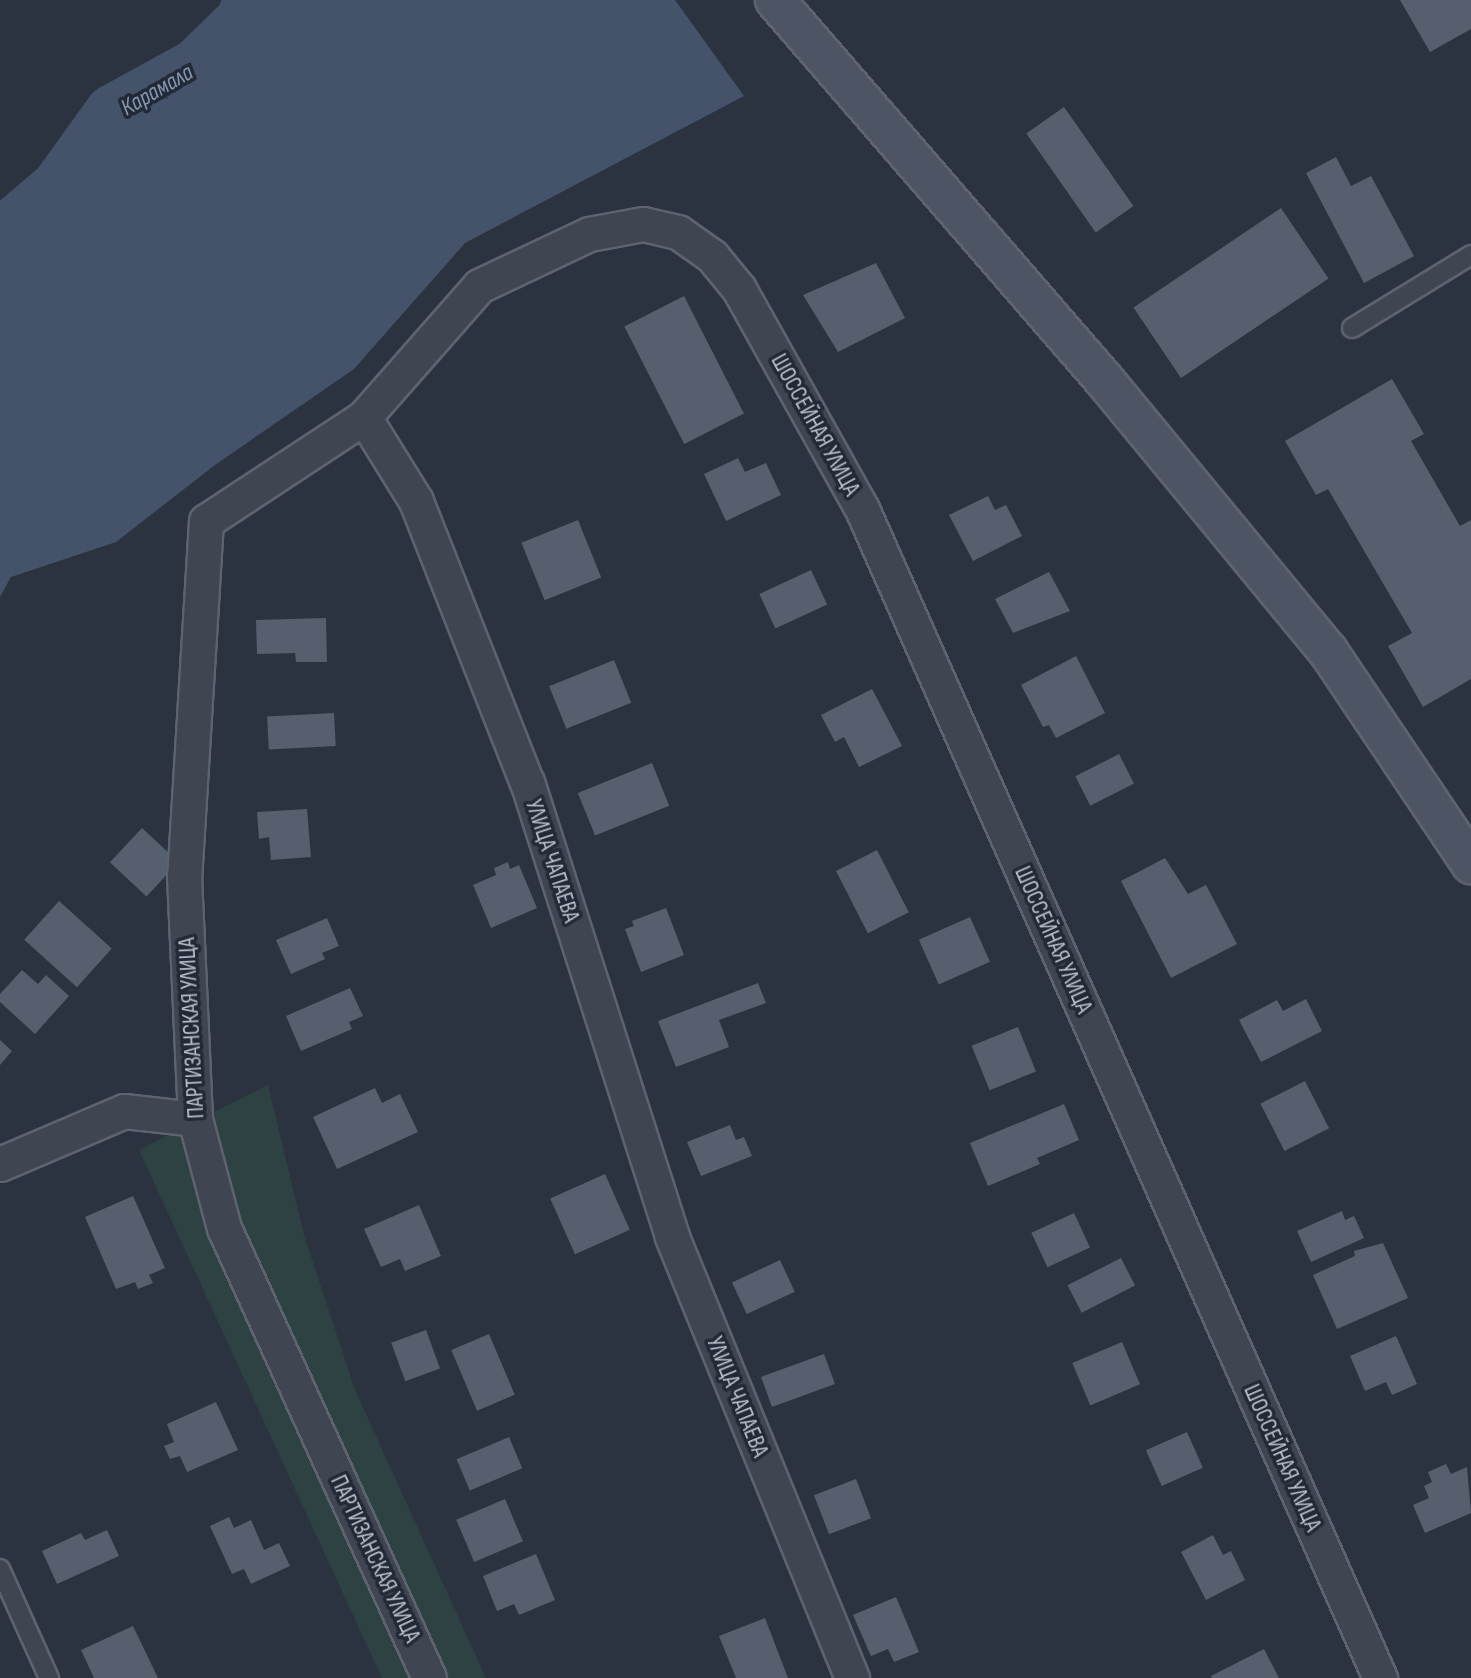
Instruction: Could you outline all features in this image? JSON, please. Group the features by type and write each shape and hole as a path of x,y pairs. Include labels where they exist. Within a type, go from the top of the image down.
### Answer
{"main road":[{"path":"775,0 1106,382 1328,651 1469,855"}],"street":[{"name":"ШОССЕЙНАЯ УЛИЦА","path":"364,416 479,286 589,234 643,224 678,232 712,256 739,289 862,509 1380,1678"},
{"name":"ПАРТИЗАНСКАЯ УЛИЦА","path":"364,416 206,521 184,876 195,1119 224,1228 429,1678"},
{"name":"УЛИЦА ЧАПАЕВА","path":"364,416 416,501 527,783 672,1236 852,1678"},
{"path":"0,1164 124,1111 195,1119"}],"lane":[{"path":"1352,328 1471,255"},
{"path":"0,1569 49,1678"}],"shaded area":[{"path":"268,1085 304,1235 355,1390 486,1678 382,1678 139,1150"}],"water":[{"path":"250,0 675,0 744,96 465,243 354,369 215,465 116,542 11,577 0,597 0,239 246,21"}],"building":[{"path":"1400,0 1471,0 1471,29 1430,52"},
{"path":"1064,107 1133,206 1096,233 1026,133"},
{"path":"1336,157 1351,186 1371,176 1414,256 1364,283 1306,173"},
{"path":"1281,208 1329,278 1181,378 1133,308"},
{"path":"876,263 905,318 838,352 803,295"},
{"path":"684,296 744,414 684,444 624,326"},
{"path":"1392,379 1424,434 1411,441 1460,526 1471,520 1471,679 1423,707 1388,646 1412,633 1328,489 1316,495 1285,441"},
{"path":"738,458 745,472 766,463 781,495 726,521 704,474"},
{"path":"988,496 995,510 1006,505 1022,536 973,561 949,515"},
{"path":"578,520 601,577 545,600 521,543"},
{"path":"811,570 827,604 775,629 759,594"},
{"path":"1049,572 1070,611 1013,633 995,599"},
{"path":"326,618 327,662 296,662 295,653 257,654 256,620"},
{"path":"1076,656 1105,713 1056,738 1049,725 1043,727 1021,685"},
{"path":"614,660 631,703 566,729 549,686"},
{"path":"872,689 902,746 859,767 844,737 835,742 821,715"},
{"path":"334,713 336,746 269,749 267,717"},
{"path":"1119,754 1134,783 1090,806 1075,776"},
{"path":"652,763 669,806 595,836 578,793"},
{"path":"307,809 311,857 271,860 269,837 259,839 257,812"},
{"path":"142,828 179,862 147,896 110,862"},
{"path":"877,850 909,912 868,933 836,871"},
{"path":"1165,858 1188,894 1206,885 1237,944 1171,978 1121,881"},
{"path":"508,862 510,869 519,865 537,908 491,928 473,885 496,875 494,868"},
{"path":"59,901 112,949 77,987 24,940"},
{"path":"666,908 684,955 641,972 625,929 634,926 632,921"},
{"path":"970,917 990,962 939,985 919,940"},
{"path":"327,918 339,946 322,953 325,959 291,974 276,940"},
{"path":"22,970 38,984 46,975 69,996 35,1034 0,1002 0,994"},
{"path":"758,983 766,1003 719,1020 729,1047 676,1067 658,1021"},
{"path":"350,988 363,1016 349,1022 352,1029 301,1051 286,1016"},
{"path":"1306,999 1322,1031 1261,1062 1239,1020 1277,1000 1283,1011"},
{"path":"1018,1027 1036,1072 990,1090 972,1046"},
{"path":"0,1040 12,1051 0,1065"},
{"path":"1305,1081 1329,1128 1285,1151 1260,1104"},
{"path":"375,1088 382,1103 400,1094 418,1132 337,1169 313,1117"},
{"path":"1064,1104 1079,1140 1037,1158 1040,1164 988,1186 970,1143"},
{"path":"730,1125 736,1140 744,1137 752,1156 701,1176 687,1142"},
{"path":"605,1174 630,1230 575,1254 550,1198"},
{"path":"133,1196 165,1268 149,1275 153,1283 138,1289 135,1282 116,1289 85,1217"},
{"path":"419,1205 441,1256 405,1271 400,1259 381,1267 364,1229"},
{"path":"1342,1211 1345,1220 1354,1216 1364,1238 1311,1262 1297,1231"},
{"path":"1074,1213 1090,1247 1047,1267 1031,1233"},
{"path":"1383,1243 1408,1298 1337,1329 1313,1275 1355,1256 1354,1251"},
{"path":"1121,1258 1135,1286 1082,1313 1068,1285"},
{"path":"780,1260 795,1292 747,1314 732,1282"},
{"path":"426,1330 440,1369 405,1381 391,1343"},
{"path":"489,1334 515,1395 477,1411 451,1350"},
{"path":"1396,1336 1417,1384 1392,1395 1386,1382 1365,1391 1350,1356"},
{"path":"1122,1342 1140,1384 1090,1405 1072,1363"},
{"path":"824,1354 835,1384 772,1407 761,1377"},
{"path":"216,1402 238,1450 187,1472 180,1456 170,1459 164,1446 174,1442 167,1424"},
{"path":"1187,1432 1203,1468 1162,1486 1146,1450"},
{"path":"509,1437 522,1468 470,1491 457,1459"},
{"path":"1446,1464 1451,1474 1467,1467 1471,1513 1425,1533 1413,1505 1429,1498 1424,1486 1432,1482 1428,1472"},
{"path":"856,1479 871,1518 829,1534 814,1495"},
{"path":"505,1499 523,1541 474,1562 456,1520"},
{"path":"229,1517 234,1528 251,1520 264,1550 279,1543 290,1566 251,1584 244,1569 232,1574 210,1526"},
{"path":"107,1530 119,1556 57,1584 42,1551 81,1533 85,1540"},
{"path":"1213,1535 1223,1555 1231,1551 1245,1580 1206,1600 1181,1552"},
{"path":"536,1554 555,1600 519,1615 514,1604 497,1611 483,1576"},
{"path":"896,1597 919,1652 894,1662 888,1649 871,1656 853,1615"},
{"path":"765,1618 788,1678 736,1678 719,1636"},
{"path":"133,1626 158,1678 94,1678 81,1650"},
{"path":"1264,1649 1279,1678 1212,1678 1211,1676"}],"waterway":[{"name":"Карамала","path":"0,240 60,189 114,114 198,68 246,21 253,0"}]}
